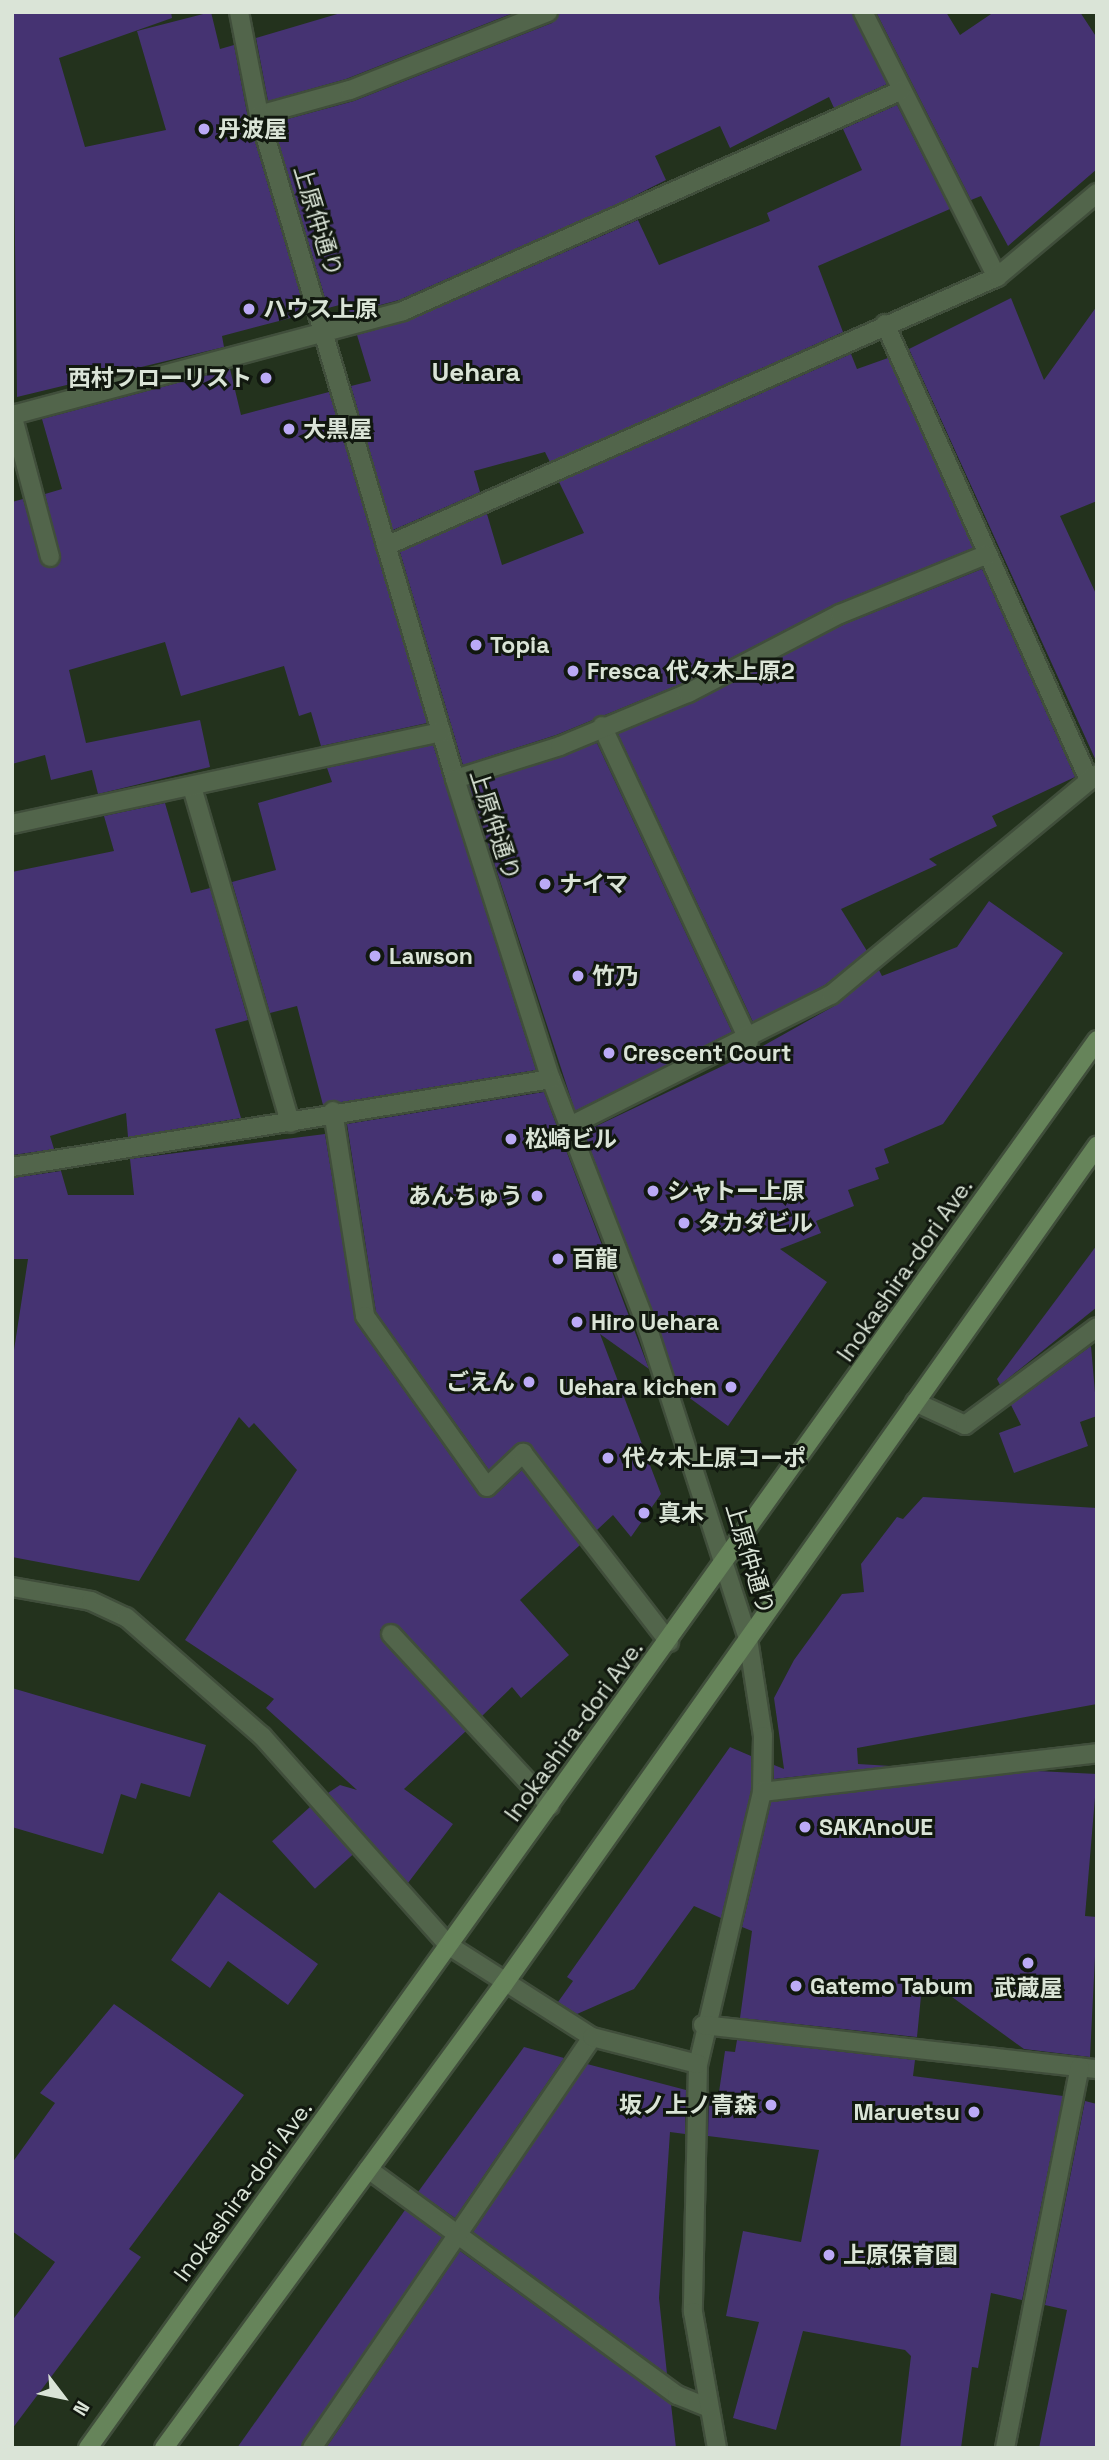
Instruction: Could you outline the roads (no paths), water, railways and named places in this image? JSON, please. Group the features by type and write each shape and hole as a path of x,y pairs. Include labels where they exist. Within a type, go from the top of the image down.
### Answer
{"main road":[{"name":"Inokashira-dori Ave.","path":"88,2448 448,1945 728,1561 1097,1040"},
{"path":"164,2448 504,1984 1097,1146"}],"street":[{"name":"上原仲通り","path":"239,12 260,115 328,334 386,546 455,779 551,1079 572,1125 728,1561 748,1639 763,1736 762,1792 703,2025 698,2064 693,2312 707,2407 717,2448"},
{"path":"260,115 350,90 548,12"},
{"path":"863,12 900,91 997,277"},
{"path":"50,557 12,414 328,334 510,266 900,91"},
{"path":"386,546 885,324 997,277 1097,192"},
{"path":"572,1125 748,1041 831,995 1093,777 985,555 885,324"},
{"path":"455,779 688,693 840,614 985,555"},
{"path":"602,726 748,1041"},
{"path":"12,824 441,732"},
{"path":"192,787 290,1124"},
{"path":"12,1167 290,1124 332,1111 551,1079"},
{"path":"332,1111 365,1316 487,1487 523,1454 669,1642"},
{"path":"915,1402 965,1425 1097,1327"},
{"path":"12,1587 91,1601 126,1617 262,1736 448,1945 504,1984 592,2037 698,2064"},
{"path":"391,1634 550,1806"},
{"path":"762,1792 1097,1753"},
{"path":"703,2025 1089,2068 1005,2448"},
{"path":"312,2448 461,2238 592,2037"},
{"path":"368,2169 677,2395 707,2407"}],"place":[{"name":"丹波屋","path":"204,129"},
{"name":"ハウス上原","path":"249,309"},
{"name":"西村フローリスト","path":"266,378"},
{"name":"大黒屋","path":"289,429"},
{"name":"Topia","path":"476,645"},
{"name":"Fresca 代々木上原2","path":"573,671"},
{"name":"ナイマ","path":"545,884"},
{"name":"Lawson","path":"375,956"},
{"name":"竹乃","path":"578,976"},
{"name":"Crescent Court","path":"609,1053"},
{"name":"松崎ビル","path":"511,1139"},
{"name":"シャトー上原","path":"653,1191"},
{"name":"あんちゅう","path":"537,1196"},
{"name":"タカダビル","path":"684,1223"},
{"name":"百龍","path":"558,1259"},
{"name":"Hiro Uehara","path":"577,1322"},
{"name":"ごえん","path":"529,1382"},
{"name":"Uehara kichen","path":"731,1387"},
{"name":"代々木上原コーポ","path":"608,1458"},
{"name":"真木","path":"644,1513"},
{"name":"SAKAnoUE","path":"805,1827"},
{"name":"武蔵屋","path":"1028,1963"},
{"name":"Gatemo Tabum","path":"796,1986"},
{"name":"坂ノ上ノ青森","path":"771,2105"},
{"name":"Maruetsu","path":"974,2112"},
{"name":"上原保育園","path":"829,2255"}],"district":[{"name":"Uehara","path":"476,373"}]}
